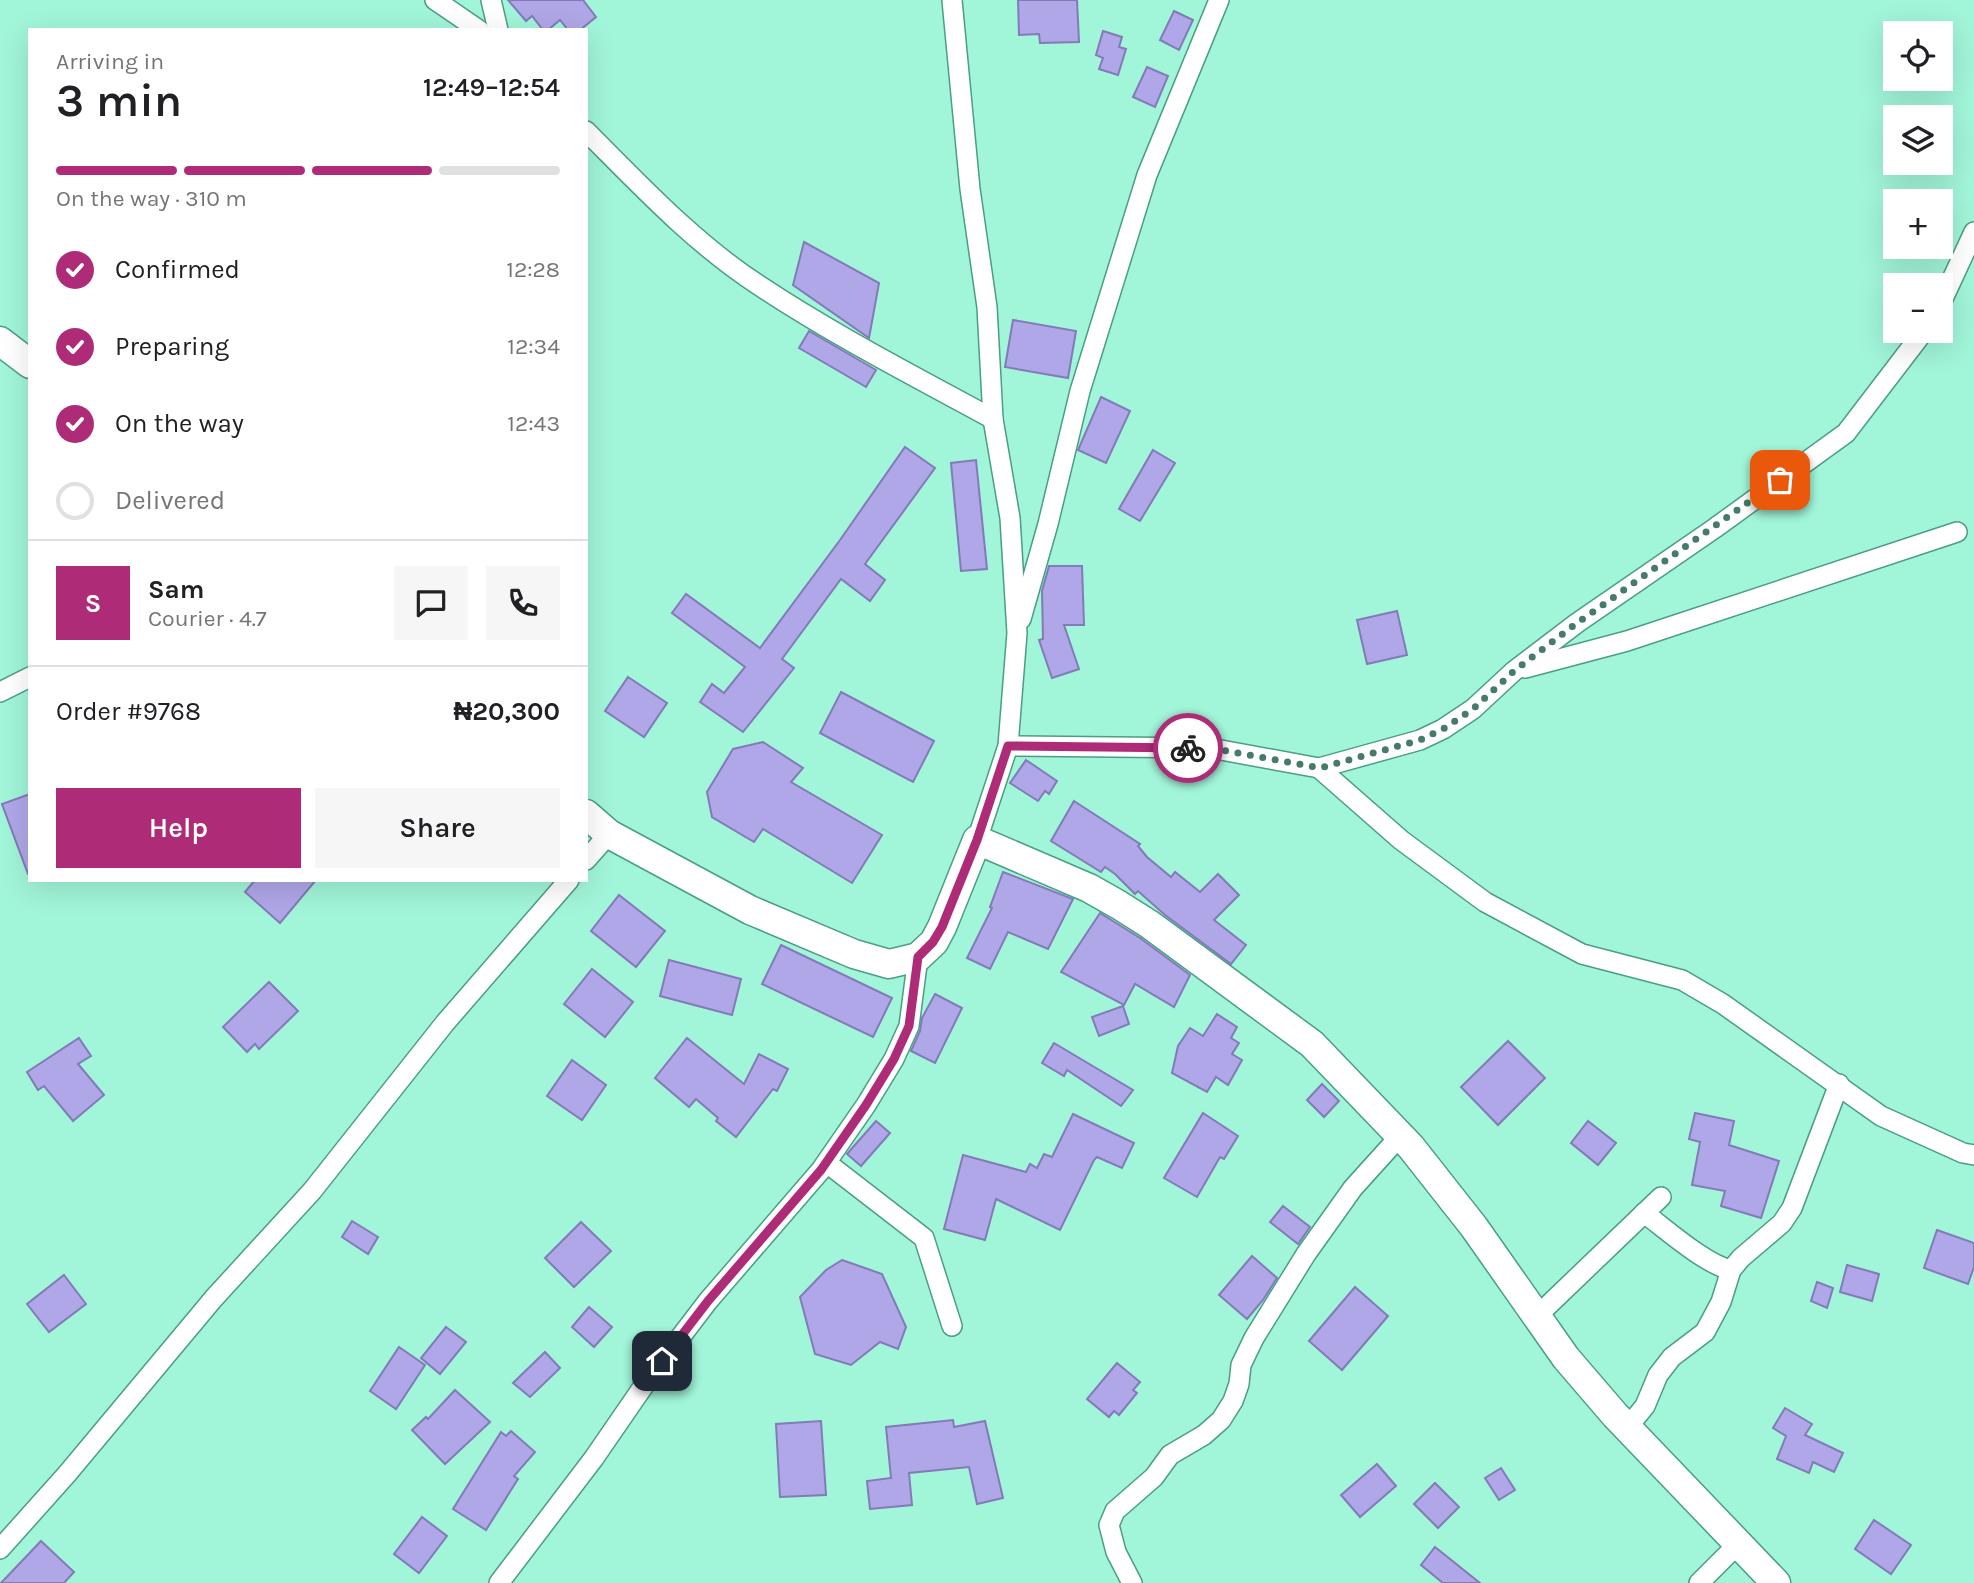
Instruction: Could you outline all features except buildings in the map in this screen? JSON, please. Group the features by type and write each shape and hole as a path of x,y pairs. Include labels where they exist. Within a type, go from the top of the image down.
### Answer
{"street":[{"path":"435,0 477,28"},
{"path":"492,0 498,28"},
{"path":"588,816 609,834 750,910 855,954 889,964 918,957 933,942 942,927 977,840 1008,746 1017,633 1010,519 993,419 987,307 970,189 952,0"},
{"path":"1017,633 1048,524 1080,391 1143,188 1219,0"},
{"path":"588,133 670,216 755,283 993,419"},
{"path":"1953,277 1974,232"},
{"path":"0,341 28,362"},
{"path":"1008,746 1210,748 1320,768 1420,740 1443,729 1473,709 1514,671 1577,623 1846,433 1915,343"},
{"path":"1514,671 1627,641 1957,532"},
{"path":"0,692 28,678"},
{"path":"1320,768 1401,840 1485,902 1582,954 1682,980 1723,1004 1881,1115 1974,1155"},
{"path":"588,858 609,834"},
{"path":"977,840 1088,888 1149,924 1312,1044 1400,1136 1474,1227 1566,1358 1627,1428 1739,1544 1763,1578"},
{"path":"0,1549 67,1474 214,1298 312,1191 445,1023 567,882"},
{"path":"499,1583 708,1301 827,1163 887,1071 909,1026 918,957"},
{"path":"1627,1428 1645,1406 1658,1375 1671,1357 1705,1332 1721,1302 1731,1270 1782,1223 1793,1208 1839,1084"},
{"path":"1132,1583 1116,1552 1109,1525 1115,1511 1154,1477 1170,1455 1204,1435 1221,1420 1233,1401 1239,1384 1241,1365 1254,1338 1306,1254 1353,1188 1400,1136"},
{"path":"827,1163 923,1238 929,1247 952,1326"},
{"path":"1537,1316 1661,1197"},
{"path":"1644,1213 1722,1268 1731,1270"},
{"path":"1699,1583 1739,1544"}],"way so far":[{"path":"1188,748 1210,748 1320,768 1420,740 1443,729 1473,709 1514,671 1577,623 1780,480"}],"route":[{"path":"662,1361 708,1301 821,1170 894,1059 909,1026 918,957 933,942 942,927 977,840 1008,746 1188,748"}]}
